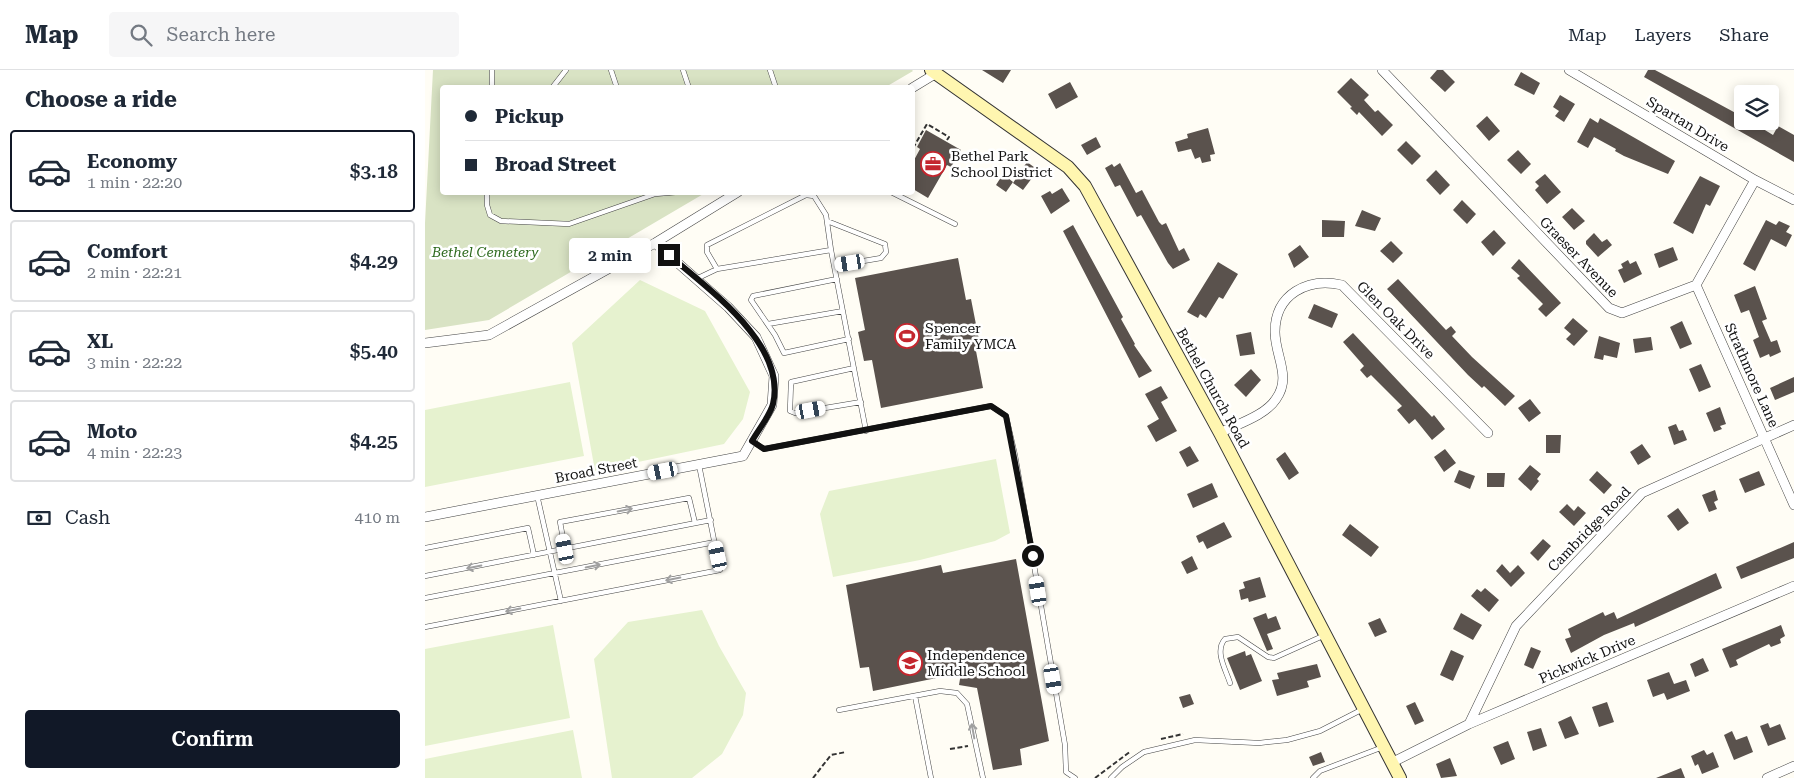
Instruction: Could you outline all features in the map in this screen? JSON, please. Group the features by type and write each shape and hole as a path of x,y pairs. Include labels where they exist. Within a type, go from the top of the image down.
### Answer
{"street":[{"name":"Graeser Avenue","path":"1381,70 1609,308 1622,313 1696,285"},
{"name":"Spartan Drive","path":"1569,70 1755,180 1794,200"},
{"path":"915,86 933,72"},
{"name":"Bethel Church Road","path":"933,72 1068,167 1085,186 1220,432 1400,778"},
{"path":"1696,285 1755,180"},
{"path":"425,343 489,335 655,242 733,195"},
{"name":"Broad Street","path":"425,517 743,456 773,405 774,376 756,337 728,308 655,242"},
{"name":"Glen Oak Drive","path":"1220,432 1268,408 1276,399 1282,388 1283,374 1275,334 1277,318 1284,303 1294,291 1311,283 1326,281 1341,285 1488,433"},
{"name":"Strathmore Lane","path":"1696,285 1765,436 1794,505"},
{"name":"Cambridge Road","path":"1469,724 1516,626 1642,493 1765,436 1794,425"},
{"name":"Pickwick Drive","path":"1393,762 1469,724 1794,586"},
{"path":"1767,778 1778,776 1794,766"}],"lane":[{"path":"491,85 492,70"},
{"path":"554,85 566,70"},
{"path":"611,70 616,85"},
{"path":"683,70 688,85"},
{"path":"770,70 775,85"},
{"path":"487,195 490,215 501,221 569,224 649,195"},
{"path":"717,269 707,252 707,245 806,195 814,196 826,215 866,431"},
{"path":"897,195 955,224"},
{"path":"827,221 885,244 886,252 881,258 835,266"},
{"path":"696,279 717,269 831,250"},
{"path":"837,279 752,297 751,303 768,324 785,353 849,340"},
{"path":"768,324 843,311"},
{"path":"854,368 791,382 790,411 795,413 861,402"},
{"path":"752,441 764,449 991,406 1006,416 1015,455 1065,745 1066,772 1075,778"},
{"path":"425,627 721,570 699,464"},
{"path":"537,495 561,601"},
{"path":"565,549 560,522 689,498 695,523"},
{"path":"425,576 711,520"},
{"path":"425,548 528,528 534,555"},
{"path":"425,598 715,542"},
{"path":"1230,683 1220,655 1220,646 1225,639 1237,637 1268,657 1275,658 1326,635"},
{"path":"839,710 940,691 957,693 967,704 983,778"},
{"path":"915,696 931,778"},
{"path":"1111,778 1122,767 1144,752 1195,740 1259,743 1287,740 1320,731 1364,708"},
{"path":"1313,778 1320,771 1384,746"}],"path":[{"path":"915,145 927,124 949,137 947,140"},
{"path":"950,749 965,746"},
{"path":"813,778 831,755 845,752"}],"green space":[{"name":"Bethel Cemetery","path":"433,70 913,71 889,85 440,85 440,195 702,195 489,320 425,330 425,223"},
{"path":"640,280 705,311 750,392 743,419 724,444 595,471 572,343"},
{"path":"570,382 584,456 425,487 425,410"},
{"path":"996,459 1010,533 995,541 920,560 833,577 820,514 829,491"},
{"path":"702,610 719,646 746,693 743,715 722,754 692,778 612,778 594,659 628,622"},
{"path":"553,625 570,718 425,746 425,649"},
{"path":"573,730 582,778 425,778 425,759"}],"building":[{"path":"982,70 1011,70 1003,83"},
{"path":"1437,70 1443,70 1455,82 1445,92 1430,78"},
{"path":"1648,70 1655,70 1734,112 1734,128 1644,77"},
{"path":"1521,72 1540,83 1534,95 1514,85"},
{"path":"1351,78 1369,95 1364,100 1375,112 1378,110 1393,125 1382,136 1359,112 1357,115 1337,92"},
{"path":"1070,82 1078,97 1056,109 1048,94"},
{"path":"1560,95 1575,104 1564,122 1555,116 1559,111 1553,107"},
{"path":"1487,116 1500,131 1489,141 1476,126"},
{"path":"1590,118 1598,123 1600,118 1675,161 1668,174 1624,156 1615,151 1616,149 1594,137 1588,148 1577,142"},
{"path":"1779,127 1794,135 1794,162 1738,130 1765,130 1773,135 1776,130 1779,130"},
{"path":"1208,128 1215,154 1210,155 1211,161 1202,163 1200,157 1195,159 1191,149 1178,152 1175,142 1188,138 1187,134"},
{"name":"Bethel Park School District","path":"926,130 961,150 951,167 947,165 928,198 915,190 915,158 920,149 917,147"},
{"path":"1096,137 1101,147 1087,155 1081,145"},
{"path":"1406,141 1421,156 1412,165 1397,150"},
{"path":"1518,150 1531,164 1521,174 1507,160"},
{"path":"1027,162 1038,170 1023,190 1013,183"},
{"path":"1120,163 1136,193 1142,190 1159,222 1162,225 1166,223 1179,251 1184,248 1190,260 1173,269 1168,263 1141,215 1137,217 1120,185 1115,187 1105,168 1112,164 1114,167"},
{"path":"1436,170 1450,185 1440,195 1426,180"},
{"path":"1003,174 1013,182 1006,192 996,185"},
{"path":"1545,174 1561,192 1547,204 1535,190 1539,186 1535,182"},
{"path":"1700,176 1720,186 1710,206 1706,204 1693,234 1673,223"},
{"path":"1062,188 1070,201 1051,214 1041,196 1050,191 1052,194"},
{"path":"1462,200 1476,214 1467,224 1453,210"},
{"path":"1572,208 1585,221 1574,230 1562,217"},
{"path":"1362,210 1381,218 1375,231 1355,226"},
{"path":"1322,220 1345,221 1344,237 1322,237"},
{"path":"1766,220 1776,225 1779,221 1790,226 1786,232 1792,235 1786,247 1771,239 1755,271 1743,264"},
{"path":"1073,225 1123,317 1121,319 1134,345 1152,371 1139,378 1063,231"},
{"path":"1494,230 1506,243 1493,256 1481,242"},
{"path":"1594,233 1602,242 1607,239 1612,245 1598,257 1586,244 1586,241"},
{"path":"1391,241 1403,253 1393,263 1380,251"},
{"path":"1300,245 1309,257 1294,268 1288,254"},
{"path":"1673,247 1678,260 1659,268 1654,254"},
{"path":"958,258 966,300 971,299 981,350 976,351 983,388 881,408 872,360 864,361 858,332 865,330 855,278"},
{"path":"1519,259 1561,303 1546,317 1538,309 1543,304 1517,278 1520,276 1511,268"},
{"path":"1628,260 1630,264 1636,261 1642,274 1624,283 1618,270 1623,268 1621,264"},
{"path":"1218,262 1238,274 1223,299 1219,297 1206,318 1200,314 1198,318 1187,312"},
{"path":"1398,279 1446,330 1451,326 1456,332 1452,336 1515,396 1505,406 1484,386 1482,388 1468,375 1387,289"},
{"path":"1755,286 1767,319 1762,321 1771,342 1777,340 1781,352 1770,357 1769,354 1760,358 1753,340 1759,337 1749,310 1741,313 1734,295"},
{"path":"1314,304 1338,314 1332,328 1308,318"},
{"path":"1573,318 1588,331 1574,346 1566,339 1571,334 1564,328"},
{"path":"1682,321 1692,344 1680,349 1670,327"},
{"path":"1251,332 1255,354 1240,356 1236,335"},
{"path":"1353,333 1432,417 1434,415 1445,429 1432,440 1415,419 1409,424 1397,410 1402,406 1371,375 1367,378 1360,370 1364,366 1343,342"},
{"path":"1599,336 1620,343 1617,358 1604,355 1603,360 1594,358"},
{"path":"1651,337 1653,350 1635,353 1633,339"},
{"path":"1701,364 1711,387 1699,392 1689,369"},
{"path":"1251,369 1261,380 1246,397 1234,385"},
{"path":"1794,377 1794,392 1775,400 1770,388"},
{"path":"1161,386 1168,398 1161,402 1177,431 1156,442 1147,426 1159,419 1145,394"},
{"path":"1530,399 1541,413 1529,422 1518,408"},
{"path":"1720,407 1726,424 1720,426 1722,429 1714,432 1706,413"},
{"path":"1676,424 1679,431 1683,430 1687,440 1674,445 1668,427"},
{"path":"1546,435 1561,435 1560,453 1546,453"},
{"path":"1642,444 1651,457 1638,465 1630,452"},
{"path":"1190,446 1199,461 1187,467 1179,452"},
{"path":"1445,449 1456,463 1444,472 1434,457"},
{"path":"1285,452 1299,473 1289,480 1276,459"},
{"path":"1530,465 1541,474 1537,479 1539,481 1531,491 1518,479"},
{"path":"1459,470 1475,476 1470,489 1454,482"},
{"path":"1597,471 1612,485 1604,494 1589,480"},
{"path":"1759,471 1765,485 1745,493 1739,479"},
{"path":"1487,473 1505,473 1504,487 1487,487"},
{"path":"1212,483 1218,497 1193,508 1187,494"},
{"path":"1715,490 1718,500 1714,502 1717,509 1709,512 1702,495"},
{"path":"1567,504 1574,511 1578,506 1586,513 1574,526 1559,512"},
{"path":"1678,508 1689,523 1678,531 1667,516"},
{"path":"1224,522 1232,537 1207,549 1203,541 1199,543 1196,536"},
{"path":"1350,524 1379,547 1371,557 1342,535"},
{"path":"1543,539 1551,546 1538,561 1530,553"},
{"path":"1794,542 1794,558 1741,579 1736,567"},
{"path":"1192,556 1198,569 1187,574 1181,562"},
{"name":"Independence Middle School","path":"1016,559 1049,741 1020,749 1022,765 993,770 977,688 959,685 961,673 873,691 869,667 860,668 846,585 941,565 943,573"},
{"path":"1502,564 1510,573 1518,565 1525,573 1511,587 1496,571"},
{"path":"1716,573 1722,588 1635,627 1634,623 1604,635 1571,653 1565,639 1571,637 1568,629 1603,612 1605,616 1614,612 1617,619"},
{"path":"1260,577 1266,597 1249,602 1248,598 1241,600 1239,590 1245,588 1243,582"},
{"path":"1485,588 1499,600 1489,612 1471,596 1477,589 1481,592"},
{"path":"1266,613 1268,619 1276,616 1281,629 1267,634 1273,649 1267,651 1253,618"},
{"path":"1461,613 1482,625 1473,640 1453,629"},
{"path":"1380,618 1387,632 1375,637 1368,623"},
{"path":"1781,625 1785,636 1780,639 1781,643 1771,647 1769,644 1750,653 1736,660 1738,665 1730,668 1722,649"},
{"path":"1531,647 1541,651 1533,669 1524,665"},
{"path":"1451,650 1464,656 1453,681 1440,675"},
{"path":"1245,651 1246,656 1251,654 1262,681 1240,690 1227,658"},
{"path":"1703,658 1709,671 1695,677 1690,664"},
{"path":"1317,664 1321,677 1307,681 1309,687 1277,696 1272,680 1279,679 1277,673"},
{"path":"1669,672 1674,684 1686,680 1690,691 1667,700 1664,693 1653,697 1647,680"},
{"path":"1190,694 1194,704 1183,708 1179,697"},
{"path":"1415,702 1424,721 1415,725 1406,706"},
{"path":"1607,702 1614,722 1599,727 1592,707"},
{"path":"1571,716 1579,734 1565,739 1558,722"},
{"path":"1768,723 1770,728 1780,724 1786,739 1768,746 1760,726"},
{"path":"1541,728 1547,746 1533,751 1527,732"},
{"path":"1732,731 1736,740 1747,736 1753,752 1734,760 1724,735"},
{"path":"1508,741 1515,759 1501,765 1493,747"},
{"path":"1704,750 1707,755 1713,752 1719,767 1702,774 1698,764 1695,766 1691,756"},
{"path":"1321,752 1325,762 1313,766 1309,757"},
{"path":"1450,758 1457,776 1441,778 1436,764"},
{"path":"1681,768 1685,778 1656,778"}],"place":[{"name":"Bethel Park School District","path":"933,164"},
{"name":"Spencer Family YMCA","path":"907,336"},
{"name":"Independence Middle School","path":"910,663"}],"route":[{"path":"669,255 728,308 756,337 774,376 773,405 752,441 764,449 991,406 1006,416 1033,556"}]}
